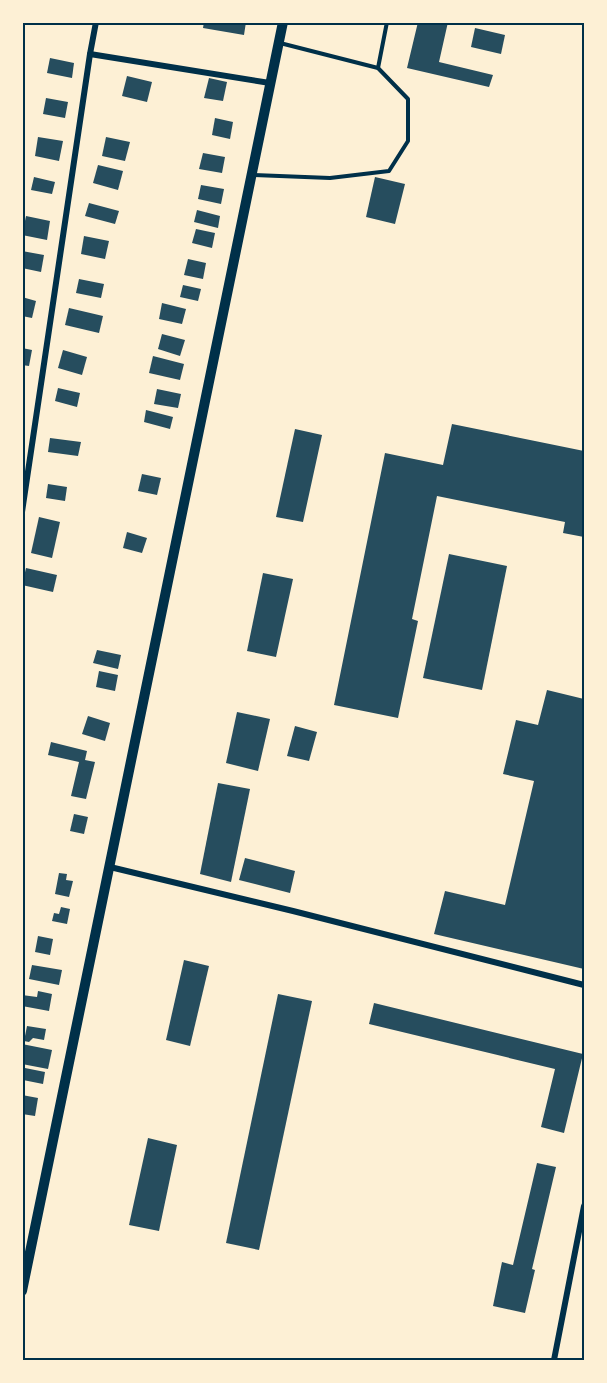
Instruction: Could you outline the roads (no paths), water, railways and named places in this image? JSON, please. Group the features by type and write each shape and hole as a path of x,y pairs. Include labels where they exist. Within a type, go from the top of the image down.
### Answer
{"main road":[{"path":"22,1291 283,22"}],"street":[{"path":"22,512 96,22"},
{"path":"90,54 270,83"},
{"path":"110,867 585,986"},
{"path":"554,1360 585,1206"}],"lane":[{"path":"378,68 387,22"},
{"path":"252,175 330,178 389,171 408,141 408,99 378,68 279,43"}]}
